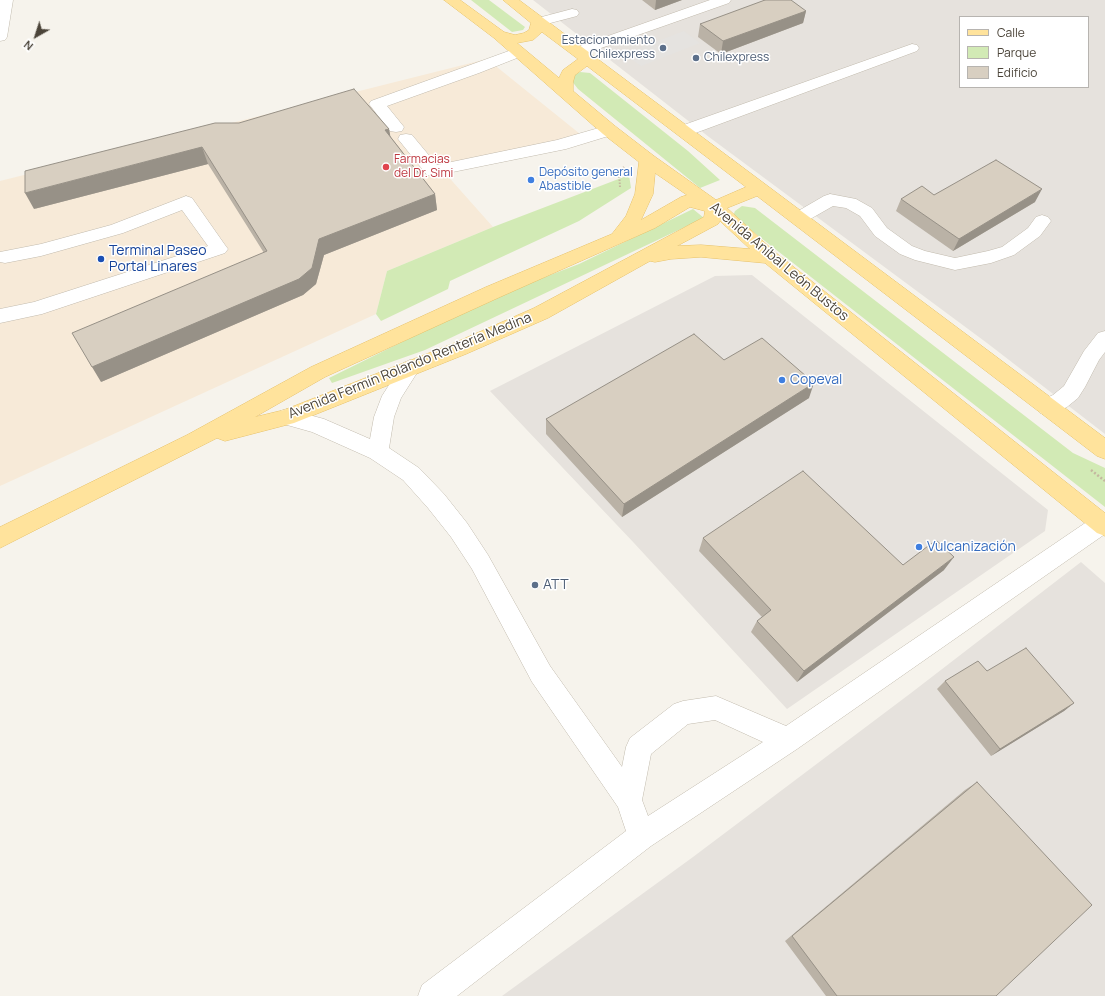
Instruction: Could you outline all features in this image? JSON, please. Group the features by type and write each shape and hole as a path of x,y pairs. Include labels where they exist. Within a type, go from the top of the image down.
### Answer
{"main road":[{"name":"Avenida Aníbal León Bustos","path":"451,0 499,35 517,53 565,91 609,130 648,160 715,207 770,257 1104,525"},
{"path":"510,0 592,60 1105,450"},
{"path":"499,35 515,39 528,37 535,32 539,22"},
{"path":"565,91 565,82 568,73 582,62 592,60"},
{"path":"616,239 634,218 644,194 648,160"},
{"path":"715,207 759,188"},
{"name":"Avenida Fermín Rolando Rentería Medina","path":"0,538 194,441 318,372 493,292 649,224 687,201 715,207 712,220 541,313 459,349 287,417 194,441"},
{"path":"638,259 671,253 701,251 770,257"}],"street":[{"path":"0,37 6,0"},
{"path":"579,51 724,0"},
{"path":"539,22 572,13"},
{"path":"684,131 912,48"},
{"path":"517,53 474,70 377,104 433,171 560,145 609,130"},
{"path":"799,218 830,200 850,203 866,212 881,232 906,250 927,258 955,264 991,257 1008,250 1022,242 1034,232 1042,221"},
{"path":"2,257 49,248 117,229 186,202 219,249 35,309 2,317"},
{"path":"1047,407 1060,401 1071,392 1078,382 1090,356 1105,338"},
{"path":"378,452 384,417 392,396 410,368"},
{"path":"287,417 317,425 378,452 411,474 436,501 459,530 480,562 541,674 628,800 641,836"},
{"path":"432,996 641,836 788,740 1104,525"},
{"path":"628,800 639,747 683,713 716,708 788,740"}],"shaded area":[{"path":"533,0 1105,0 1105,434 987,343 709,137"},
{"name":"Estacionamiento Chilexpress","path":"684,31 700,43 641,66 624,54"},
{"path":"487,59 590,142 445,173 493,227 387,271 376,314 0,486 0,181"},
{"path":"752,275 1048,510 1045,531 787,709 634,543 490,391 715,276"},
{"path":"1081,562 1105,583 1105,996 502,996 693,857 911,693"}],"green space":[{"path":"471,0 489,0 525,27 523,30 512,32"},
{"path":"580,72 590,73 688,151 720,180 700,188 578,89 571,80 573,75"},
{"path":"629,175 631,188 579,221 450,281 448,289 381,321 376,314 387,271 493,227"},
{"path":"742,206 755,208 1073,453 1105,468 1105,507 733,216 735,211"},
{"path":"693,209 704,218 425,350 332,383 329,378 493,297 579,264"}],"building":[{"path":"765,0 791,0 806,11 723,41 700,24"},
{"path":"354,89 389,129 385,130 435,194 319,239 312,268 299,279 92,367 72,333 267,251 202,147 25,193 25,171 215,123 239,123"},
{"path":"996,160 1042,189 959,239 901,199 922,186 934,195"},
{"path":"694,334 724,360 762,338 814,383 624,504 546,419"},
{"path":"803,471 903,565 936,540 954,557 804,671 757,621 771,610 703,538"},
{"path":"1026,648 1074,703 1000,749 945,681 978,661 987,671"},
{"path":"977,782 1092,905 996,996 837,996 792,936"}],"place":[{"name":"Estacionamiento Chilexpress","path":"663,48"},
{"name":"Chilexpress","path":"696,58"},
{"name":"Farmacias del Dr. Simi","path":"386,167"},
{"name":"Depósito general Abastible","path":"531,180"},
{"name":"Terminal Paseo Portal Linares","path":"101,259"},
{"name":"Copeval","path":"782,380"},
{"name":"Vulcanización","path":"919,547"},
{"name":"ATT","path":"535,585"}]}
